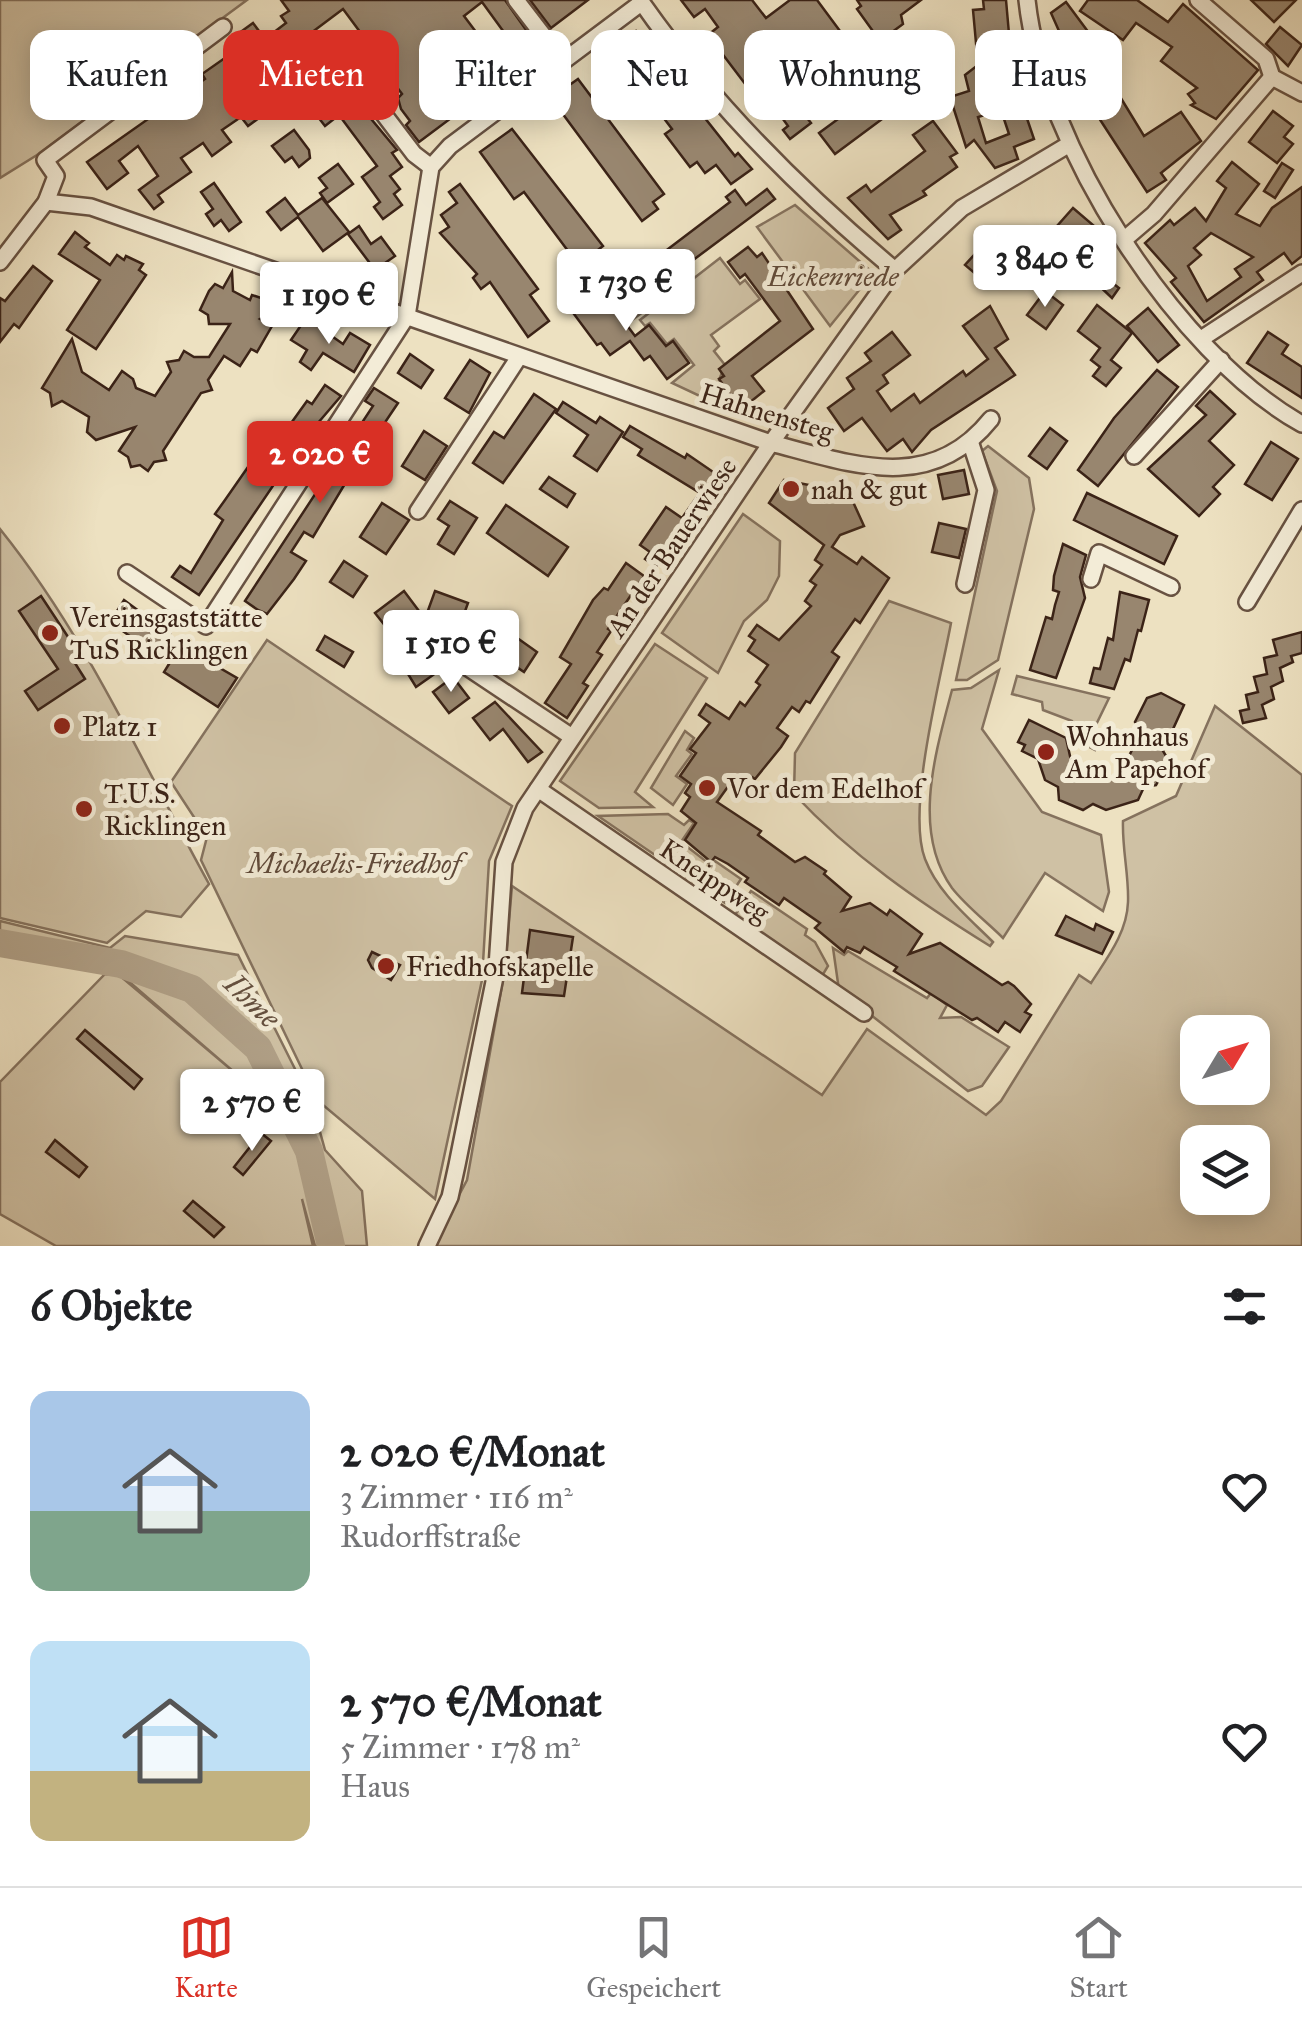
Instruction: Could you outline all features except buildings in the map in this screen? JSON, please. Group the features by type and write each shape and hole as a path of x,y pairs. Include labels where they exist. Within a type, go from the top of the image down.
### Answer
{"street":[{"path":"516,0 539,30"},
{"path":"1027,0 1047,92 1068,145 1164,299 1261,398 1302,424"},
{"path":"1198,0 1266,60 1272,77 1302,92"},
{"path":"571,55 640,1 677,52 790,178 895,270"},
{"path":"0,262 46,202 56,176 45,160 223,27"},
{"path":"1126,238 1154,214 1272,77"},
{"path":"388,120 430,168"},
{"path":"126,573 206,626 407,316 430,168 450,146 485,120"},
{"name":"An der Bauerwiese","path":"427,1246 450,1196 487,1019 497,967 508,849 538,789 771,443 895,270 962,208 1068,145"},
{"name":"Hahnensteg","path":"46,202 91,208 771,443 836,460 903,469 938,461 972,444 992,419"},
{"path":"1200,339 1251,310 1302,273"},
{"path":"418,511 519,357"},
{"path":"1134,456 1221,360"},
{"path":"965,584 986,490 972,444"},
{"path":"1247,602 1302,510"},
{"path":"1092,579 1099,553 1172,587"},
{"path":"428,640 572,737"},
{"name":"Kneippweg","path":"538,789 864,1013"}],"green space":[{"path":"0,0 247,0 203,32 30,30 30,120 84,120 0,178"},
{"name":"Eickenriede","path":"795,205 873,273 830,326 757,227"},
{"path":"618,253 655,303 632,320 595,269"},
{"path":"720,258 740,284 745,280 760,299 711,335 719,346 714,351 725,365 719,380 731,396 719,405 672,383 694,365 674,339 667,344 650,323 645,326 640,320"},
{"path":"988,446 1029,478 1034,509 998,660 967,680 956,680 997,491 982,451"},
{"path":"743,514 780,541 779,576 767,600 744,621 718,673 662,633"},
{"name":"T.U.S. Ricklingen","path":"0,529 87,657 209,884 181,917 146,911 107,943 0,918"},
{"path":"889,601 951,623 922,777 920,837 925,859 938,883 993,942 990,946 887,877 794,794 795,753"},
{"name":"Michaelis-Friedhof","path":"267,640 512,806 489,861 482,980 435,1199 317,1100 201,860 207,837 171,782"},
{"path":"655,644 707,678 635,792 653,807 599,808 560,781"},
{"path":"999,670 982,729 1042,812 1101,835 1109,892 1103,911 1045,873 1003,938 952,888 932,842 930,816 934,764 952,690 971,688"},
{"path":"1017,676 1109,698 1093,731 1098,742 1095,750 1080,742 1072,721 1043,710 1042,702 1012,694"},
{"path":"1215,706 1302,775 1302,1246 432,1246 467,1180 505,969 512,886 822,1095 867,1029 986,1115 1001,1101 1079,975 1091,983 1120,935 1128,902 1123,821 1176,796"},
{"path":"685,731 694,738 687,750 692,754 676,776 687,784 673,805 651,788"},
{"path":"668,814 684,825 689,820 694,823 681,842 712,866 715,861 741,879 725,903 598,816"},
{"path":"751,891 807,929 805,935 815,942 828,966 822,976 735,915"},
{"path":"0,921 110,948 125,936 238,955 312,1103 325,1150 362,1191 367,1246 335,1246 312,1148 261,1046 194,985 109,957 0,932"},
{"path":"833,948 844,955 848,951 927,998 931,993 947,1005 940,1018 961,1017 1009,1047 982,1086 968,1091 839,990"},
{"path":"109,963 191,992 256,1051 307,1152 328,1246 315,1246 302,1199 313,1246 56,1246 0,1214 0,1082 105,974 119,975 234,1072 119,973 106,971"}],"waterway":[{"name":"Ihme","path":"0,943 121,964 192,989 258,1048 309,1151 331,1246"}],"place":[{"name":"nah & gut","path":"791,489"},
{"name":"Vereinsgaststätte TuS Ricklingen","path":"50,633"},
{"name":"Platz 1","path":"62,726"},
{"name":"Wohnhaus Am Papehof","path":"1046,752"},
{"name":"Vor dem Edelhof","path":"707,788"},
{"name":"T.U.S. Ricklingen","path":"84,809"},
{"name":"Friedhofskapelle","path":"386,966"}]}
